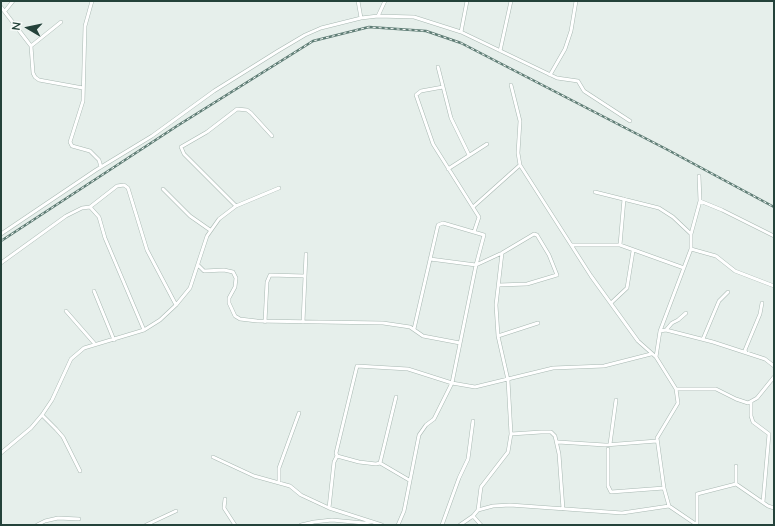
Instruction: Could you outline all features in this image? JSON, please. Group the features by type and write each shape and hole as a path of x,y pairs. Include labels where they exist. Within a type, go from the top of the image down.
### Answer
{"street":[{"path":"5,11 13,1"},
{"path":"92,1 85,26 82,107 70,142 72,146 90,151 99,160 101,167"},
{"path":"358,1 361,18"},
{"path":"378,16 385,1"},
{"path":"461,32 466,1"},
{"path":"500,51 511,1"},
{"path":"550,75 565,49 571,31 576,1"},
{"path":"1,7 31,46 32,73 34,77 39,80 83,88"},
{"path":"1,234 101,167 152,136 214,91 305,35 321,28 361,18 378,16 414,16 461,32 557,78 578,81 584,91 630,121"},
{"path":"31,46 61,22"},
{"path":"438,68 451,118 469,155"},
{"path":"511,85 520,121 518,153 520,165 591,276 638,341 656,357 676,389 678,403 657,438 664,488 669,506 697,525"},
{"path":"443,87 421,91 416,95 433,144 479,217 474,232"},
{"path":"236,206 184,154 181,147 207,132 238,109 247,110 251,113 272,136"},
{"path":"448,169 487,144"},
{"path":"473,207 520,165"},
{"path":"656,357 660,331 691,249 691,234 700,201 699,176"},
{"path":"1,263 66,216 82,208 90,207 117,186 124,185 128,188 147,250 176,305"},
{"path":"1,453 31,428 42,415 52,400 71,359 84,348 94,343 114,340 144,330 160,320 176,305 190,288 210,230 219,219 236,206 279,188"},
{"path":"162,189 190,216 210,230"},
{"path":"595,192 659,208 673,217 691,234"},
{"path":"620,245 624,199"},
{"path":"700,201 722,210 774,236"},
{"path":"90,207 99,217 105,238 144,330"},
{"path":"398,525 404,511 418,435 426,424 434,419 452,383 476,265 485,239 484,236 443,223 438,225 414,328"},
{"path":"430,259 476,265 502,253 534,234 537,235 549,255 556,276 526,284 499,285"},
{"path":"572,245 620,245 684,268"},
{"path":"691,249 716,256 735,271 774,286"},
{"path":"612,303 627,288 634,251"},
{"path":"460,525 473,516 478,510 481,488 508,452 511,434 508,380 498,336 496,305 502,253"},
{"path":"303,322 306,254"},
{"path":"198,265 204,271 224,270 233,272 236,278 229,298 229,303 235,316 240,319 265,322 383,323 414,328 420,334 428,338 460,343"},
{"path":"265,322 267,282 270,275 305,276"},
{"path":"94,291 114,340"},
{"path":"703,339 719,301 728,292"},
{"path":"746,353 745,350 760,314 762,303"},
{"path":"66,311 94,343"},
{"path":"666,330 672,323 686,313"},
{"path":"498,336 538,323"},
{"path":"660,331 666,330 703,339 765,359 774,366"},
{"path":"329,508 334,462 337,456 336,453 357,366 408,369 452,383 475,388 553,368 604,366 651,354"},
{"path":"676,389 716,389 744,403 751,402 757,398 770,384 774,376"},
{"path":"770,384 774,387"},
{"path":"380,462 396,397"},
{"path":"610,444 616,400"},
{"path":"751,402 751,416 753,422 769,434 763,502"},
{"path":"279,481 279,468 299,413"},
{"path":"42,415 56,429 80,471"},
{"path":"442,525 459,478 468,460 473,421"},
{"path":"511,434 551,432 558,442 563,509"},
{"path":"558,442 606,445 657,441"},
{"path":"608,449 608,486 611,492 664,488"},
{"path":"337,456 360,462 376,464 380,462 409,480"},
{"path":"213,457 254,476 279,481 329,508 382,525"},
{"path":"736,466 736,484"},
{"path":"697,525 698,494 736,484 774,508"},
{"path":"225,499 224,508 235,525"},
{"path":"478,510 493,506 510,505 622,513 669,506"},
{"path":"146,525 176,510"},
{"path":"473,516 481,525"},
{"path":"37,525 58,518 79,519"},
{"path":"301,525 332,520 364,523 372,522"}],"railway":[{"path":"1,241 177,126 313,41 369,27 426,31 461,43 668,150 774,207"}]}
